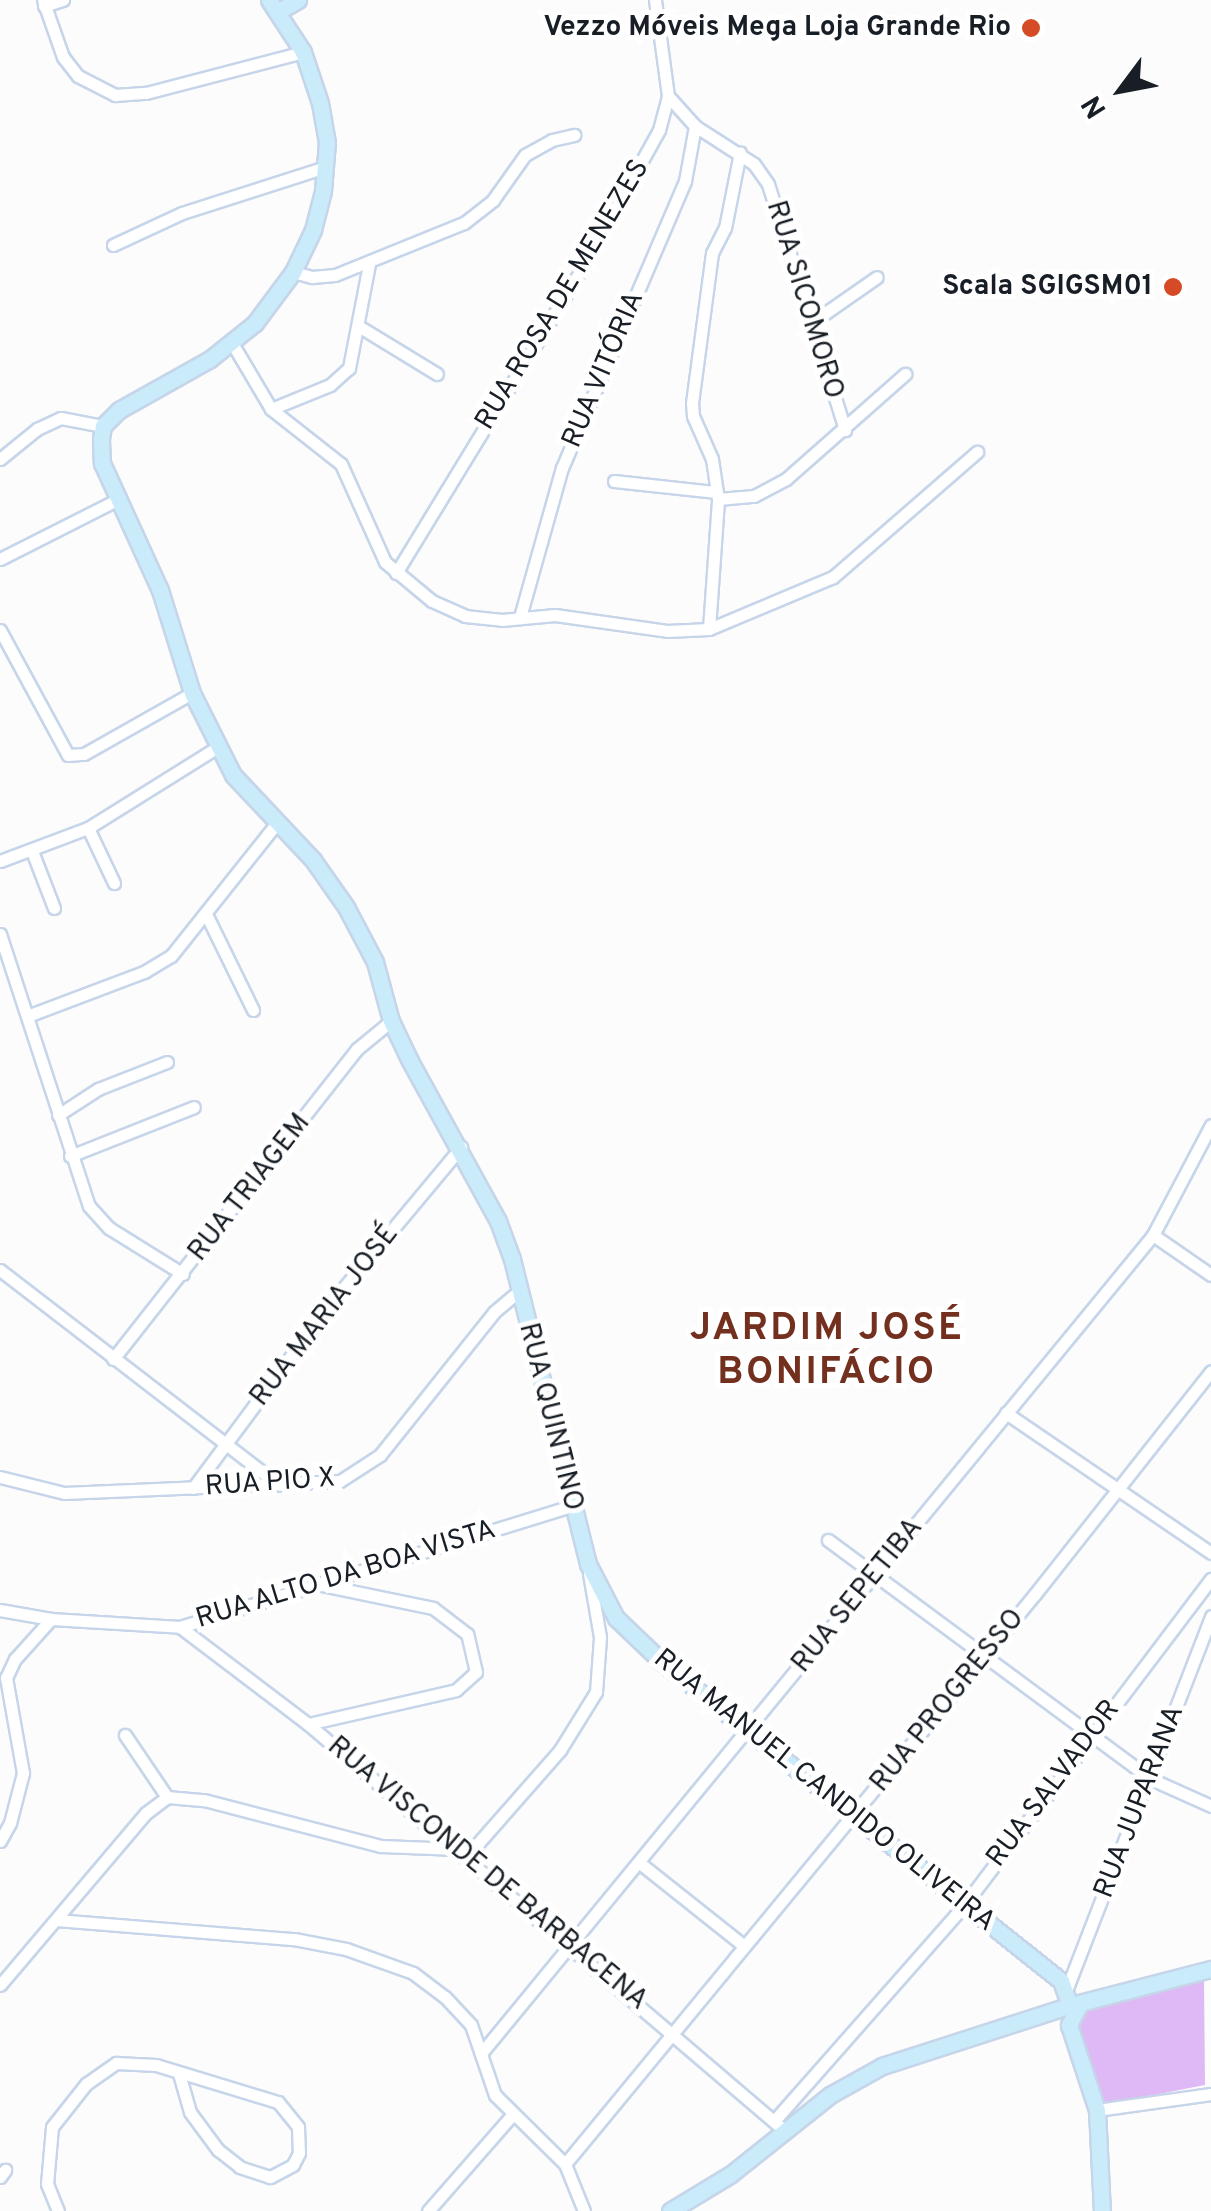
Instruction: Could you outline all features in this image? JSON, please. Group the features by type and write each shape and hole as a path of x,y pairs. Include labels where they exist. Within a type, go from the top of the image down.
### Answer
{"main road":[{"path":"103,426 132,401 192,370 255,323 292,272 313,230 325,167 320,103 303,52 274,6 298,0"},
{"name":"RUA QUINTINO","path":"103,426 102,463 160,590 192,693 216,748 276,824 330,882 375,962 391,1020 498,1221 588,1564"},
{"name":"RUA MANUEL CANDIDO OLIVEIRA","path":"588,1564 600,1594 635,1640 1067,1988"},
{"path":"670,2211 731,2174 780,2126 882,2066 1076,2004 1207,1974"},
{"path":"1067,1988 1076,2004"},
{"path":"1076,2004 1070,2017 1072,2040 1096,2110 1102,2211"},
{"path":"1032,2018 1072,2040"}],"street":[{"path":"63,0 43,3 70,66 95,88 116,95 146,93 303,52"},
{"name":"RUA ROSA DE MENEZES","path":"396,573 659,130 668,96 654,0"},
{"name":"RUA SICOMORO","path":"668,96 695,126 754,164 775,201 845,430"},
{"name":"RUA VITÓRIA","path":"520,617 562,468 685,181 695,126"},
{"path":"292,272 324,276 369,264 464,222 493,200 526,155 552,140 574,135"},
{"path":"709,629 717,496 712,459 692,416 692,403 712,253 725,228 740,152"},
{"path":"113,245 182,212 325,167"},
{"path":"271,409 341,377 354,355 369,264"},
{"path":"812,323 876,277"},
{"path":"360,328 437,374"},
{"path":"232,343 271,409 340,464 378,551 396,573 449,610 482,618 555,615 688,632 709,629 833,577 976,452"},
{"path":"614,481 735,500 770,489 845,430 904,374"},
{"path":"0,459 37,429 60,418 103,426"},
{"path":"0,559 117,500"},
{"path":"0,630 68,756 84,754 192,693"},
{"path":"0,861 88,828 216,748"},
{"path":"30,1015 158,966 182,946 276,824"},
{"path":"88,828 114,883"},
{"path":"32,851 54,908"},
{"path":"206,914 253,1010"},
{"path":"0,934 30,1015 70,1156 97,1218 183,1274"},
{"name":"RUA TRIAGEM","path":"113,1360 356,1049 391,1020"},
{"path":"58,1115 98,1089 168,1062"},
{"path":"70,1156 194,1106"},
{"name":"RUA SEPETIBA","path":"483,2051 641,1864 1154,1234 1211,1125"},
{"name":"RUA MARIA JOSÉ","path":"192,1488 326,1309 460,1147"},
{"path":"1154,1234 1211,1275"},
{"path":"0,1270 279,1485"},
{"name":"RUA PIO X","path":"0,1477 12,1484 64,1492 340,1481 368,1466 494,1312 519,1291"},
{"name":"RUA PROGRESSO","path":"565,2164 853,1817 1211,1371"},
{"path":"1006,1413 1211,1553"},
{"name":"RUA ALTO DA BOA VISTA","path":"0,1610 51,1619 180,1627 572,1506"},
{"path":"828,1540 1150,1779 1211,1806"},
{"name":"RUA QUINTINO","path":"462,1853 560,1750 596,1692 600,1637 588,1564"},
{"name":"RUA SALVADOR","path":"780,2126 965,1904 1211,1579"},
{"path":"308,1724 456,1690 469,1682 476,1661 467,1634 433,1608 313,1583"},
{"name":"RUA JUPARANA","path":"1067,1988 1211,1616"},
{"path":"0,1841 10,1822 23,1773 6,1678 14,1659 51,1619"},
{"name":"RUA VISCONDE DE BARBACENA","path":"180,1627 308,1724 780,2126"},
{"path":"125,1734 167,1797"},
{"path":"0,1985 146,1814 167,1797 204,1800 381,1846 462,1853"},
{"path":"641,1864 744,1946"},
{"path":"56,1920 294,1939 374,1957 413,1973 445,1996 471,2025 483,2051 488,2081 512,2114 565,2164 584,2211"},
{"path":"58,2211 47,2184 46,2157 52,2127 68,2103 101,2071 116,2063 156,2065 278,2102 298,2127 299,2153 293,2164 270,2177 240,2167 218,2150 190,2112 179,2074"},
{"path":"1096,2110 1211,2094"},
{"path":"428,2211 512,2114"}],"shaded area":[{"path":"1204,1978 1205,2085 1103,2105 1066,2014"}],"place":[{"name":"Vezzo Móveis Mega Loja Grande Rio","path":"1031,28"},
{"name":"Scala SGIGSM01","path":"1173,287"}],"district":[{"name":"JARDIM JOSÉ BONIFÁCIO","path":"827,1352"}]}
